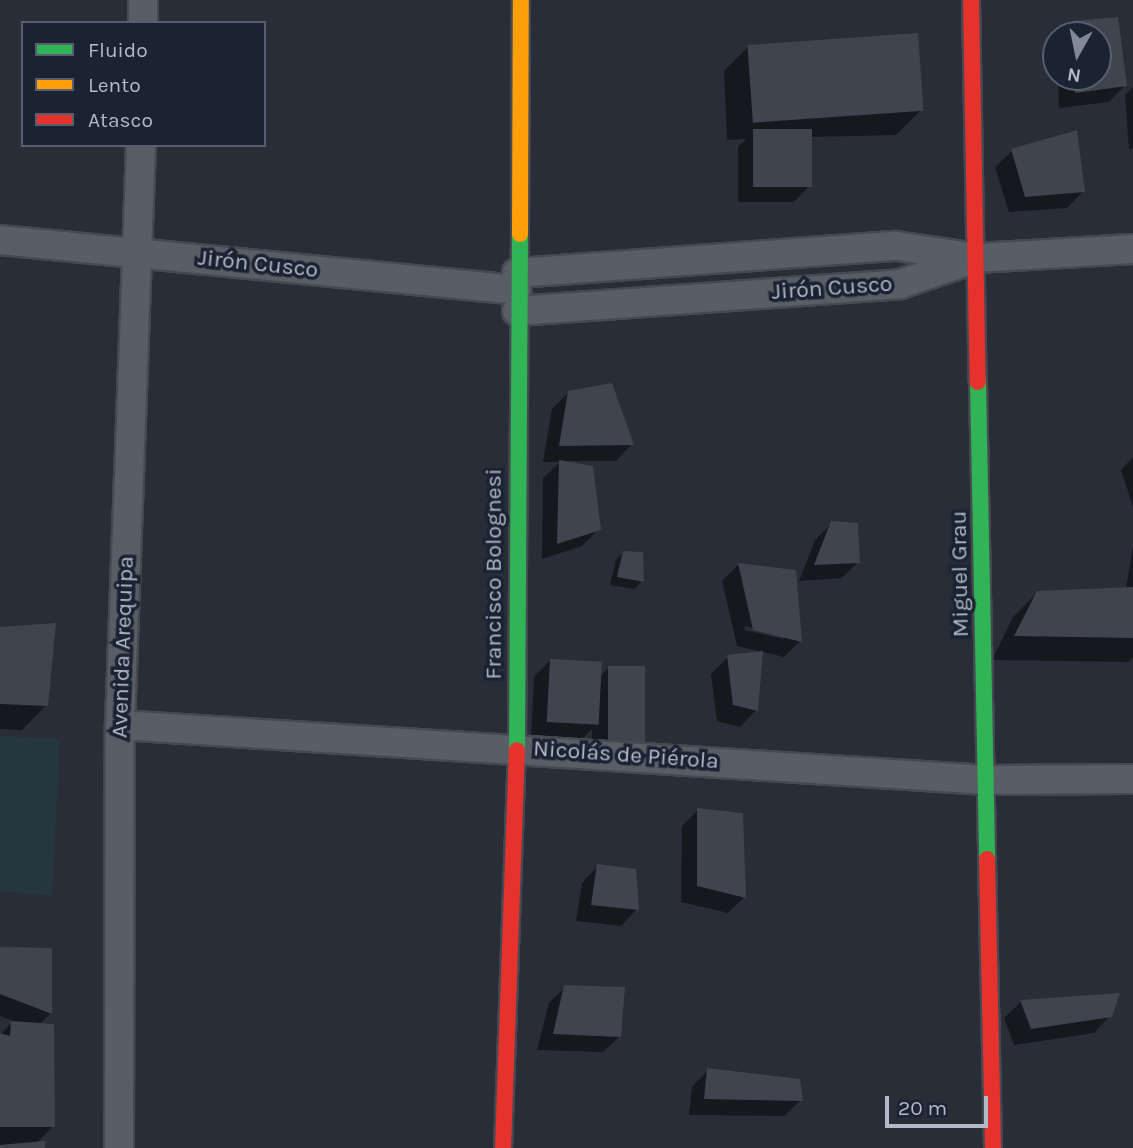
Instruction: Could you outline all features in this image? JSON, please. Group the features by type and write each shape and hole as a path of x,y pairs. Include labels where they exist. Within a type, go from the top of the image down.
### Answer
{"street":[{"path":"142,21 143,0"},
{"name":"Francisco Bolognesi","path":"503,1148 517,748 517,291 521,0"},
{"name":"Miguel Grau","path":"971,0 993,1148"},
{"name":"Avenida Arequipa","path":"119,1148 120,725 141,147"},
{"name":"Jirón Cusco","path":"0,240 517,291 900,284 977,258"},
{"name":"Jirón Cusco","path":"517,291 895,246 977,258 1133,249"},
{"name":"Nicolás de Piérola","path":"120,725 517,748 987,780 1133,779"}],"shaded area":[{"path":"0,736 60,738 52,896 0,891"}],"building":[{"path":"1118,17 1127,86 1112,88 1112,21 1072,21"},
{"path":"918,33 923,111 753,123 747,45"},
{"path":"753,129 812,129 812,187 753,187"},
{"path":"1077,130 1085,192 1025,197 1011,149"},
{"path":"612,383 634,445 559,446 568,391"},
{"path":"559,460 593,466 601,530 557,544"},
{"path":"831,521 858,523 860,563 814,565"},
{"path":"623,551 643,552 644,582 617,577"},
{"path":"738,563 796,570 802,642 753,630"},
{"path":"1133,587 1133,638 1014,636 1037,591"},
{"path":"56,623 48,706 0,704 0,627"},
{"path":"763,651 758,711 733,705 727,655"},
{"path":"550,659 602,662 599,725 547,722"},
{"path":"608,666 645,666 645,745 608,745"},
{"path":"697,808 743,813 746,898 697,886"},
{"path":"597,864 636,869 639,910 591,905"},
{"path":"0,947 52,948 52,1014 0,994"},
{"path":"564,985 625,987 621,1037 553,1034"},
{"path":"1120,993 1112,1017 1031,1029 1020,1000"},
{"path":"11,1021 54,1024 55,1127 0,1127 0,1033 10,1036"},
{"path":"707,1068 800,1079 803,1101 704,1099"},
{"path":"45,1141 45,1148 0,1148 0,1145"}],"traffic: fast":[{"path":"517,750 520,234"},
{"path":"978,382 987,859"}],"traffic: slow":[{"path":"520,234 521,0"}],"traffic: jam":[{"path":"971,0 978,382"},
{"path":"503,1148 517,750"},
{"path":"987,859 993,1148"}]}
